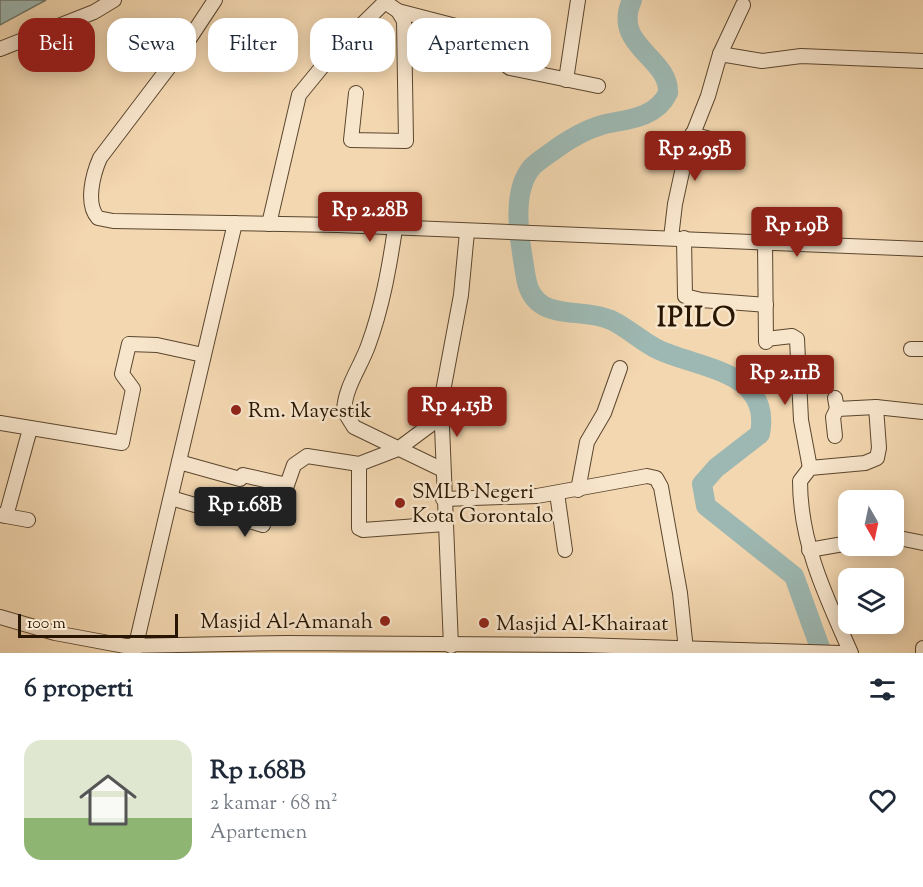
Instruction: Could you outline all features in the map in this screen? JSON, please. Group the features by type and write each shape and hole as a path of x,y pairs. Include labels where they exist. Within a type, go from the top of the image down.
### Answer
{"street":[{"path":"0,49 76,19 114,0"},
{"path":"214,0 182,50 105,150 94,176 92,203 95,216 104,220 677,238 923,249"},
{"path":"566,80 578,0"},
{"path":"269,224 299,95 335,51 386,1 398,11 405,26 403,84 406,141 351,140 356,93"},
{"path":"743,5 720,54 708,96 692,135 678,188 677,238 685,296 701,300 766,305"},
{"path":"398,11 475,31 501,41 506,65 510,68 598,86"},
{"path":"720,54 762,61 801,56 923,61"},
{"path":"692,135 731,145"},
{"path":"135,649 235,223"},
{"path":"395,229 383,298 368,346 348,391 344,411 354,427 443,470"},
{"path":"450,646 443,499 442,388 456,326 467,232"},
{"path":"765,242 766,341 792,336 797,339 801,420 810,468"},
{"path":"0,423 123,442 133,389 122,374 129,344 157,345 203,356"},
{"path":"578,490 587,442 604,413 620,368"},
{"path":"835,436 833,417 836,403 923,412"},
{"path":"850,653 809,550 803,528 800,481 810,468 874,461 879,454 876,407"},
{"path":"179,462 240,479 243,474 287,485 294,465 311,455 339,463 359,464 398,449 441,417"},
{"path":"28,520 3,516 30,429"},
{"path":"359,464 359,528 363,530 445,524"},
{"path":"443,499 506,498 557,493 647,476 658,480 678,576 686,650"},
{"path":"171,498 263,525 276,484"},
{"path":"557,493 565,550"},
{"path":"904,539 923,543"},
{"path":"809,550 838,545"},
{"path":"0,617 55,633 135,649 417,649 450,646 838,653"},
{"path":"923,648 923,653"}],"water":[{"path":"0,0 46,0 0,25"}],"waterway":[{"path":"632,0 628,16 629,29 635,40 660,70 666,81 668,93 651,112 582,132 532,167 521,191 518,221 526,278 538,302 548,308 611,320 657,349 728,375 743,384 755,397 761,413 760,434 716,468 702,484 706,506 794,576 822,653"}],"place":[{"name":"Rm. Mayestik","path":"236,410"},
{"name":"SMLB Negeri Kota Gorontalo","path":"400,503"},
{"name":"Masjid Al-Amanah","path":"385,621"},
{"name":"Masjid Al-Khairaat","path":"484,623"}],"district":[{"name":"IPILO","path":"697,317"}]}
